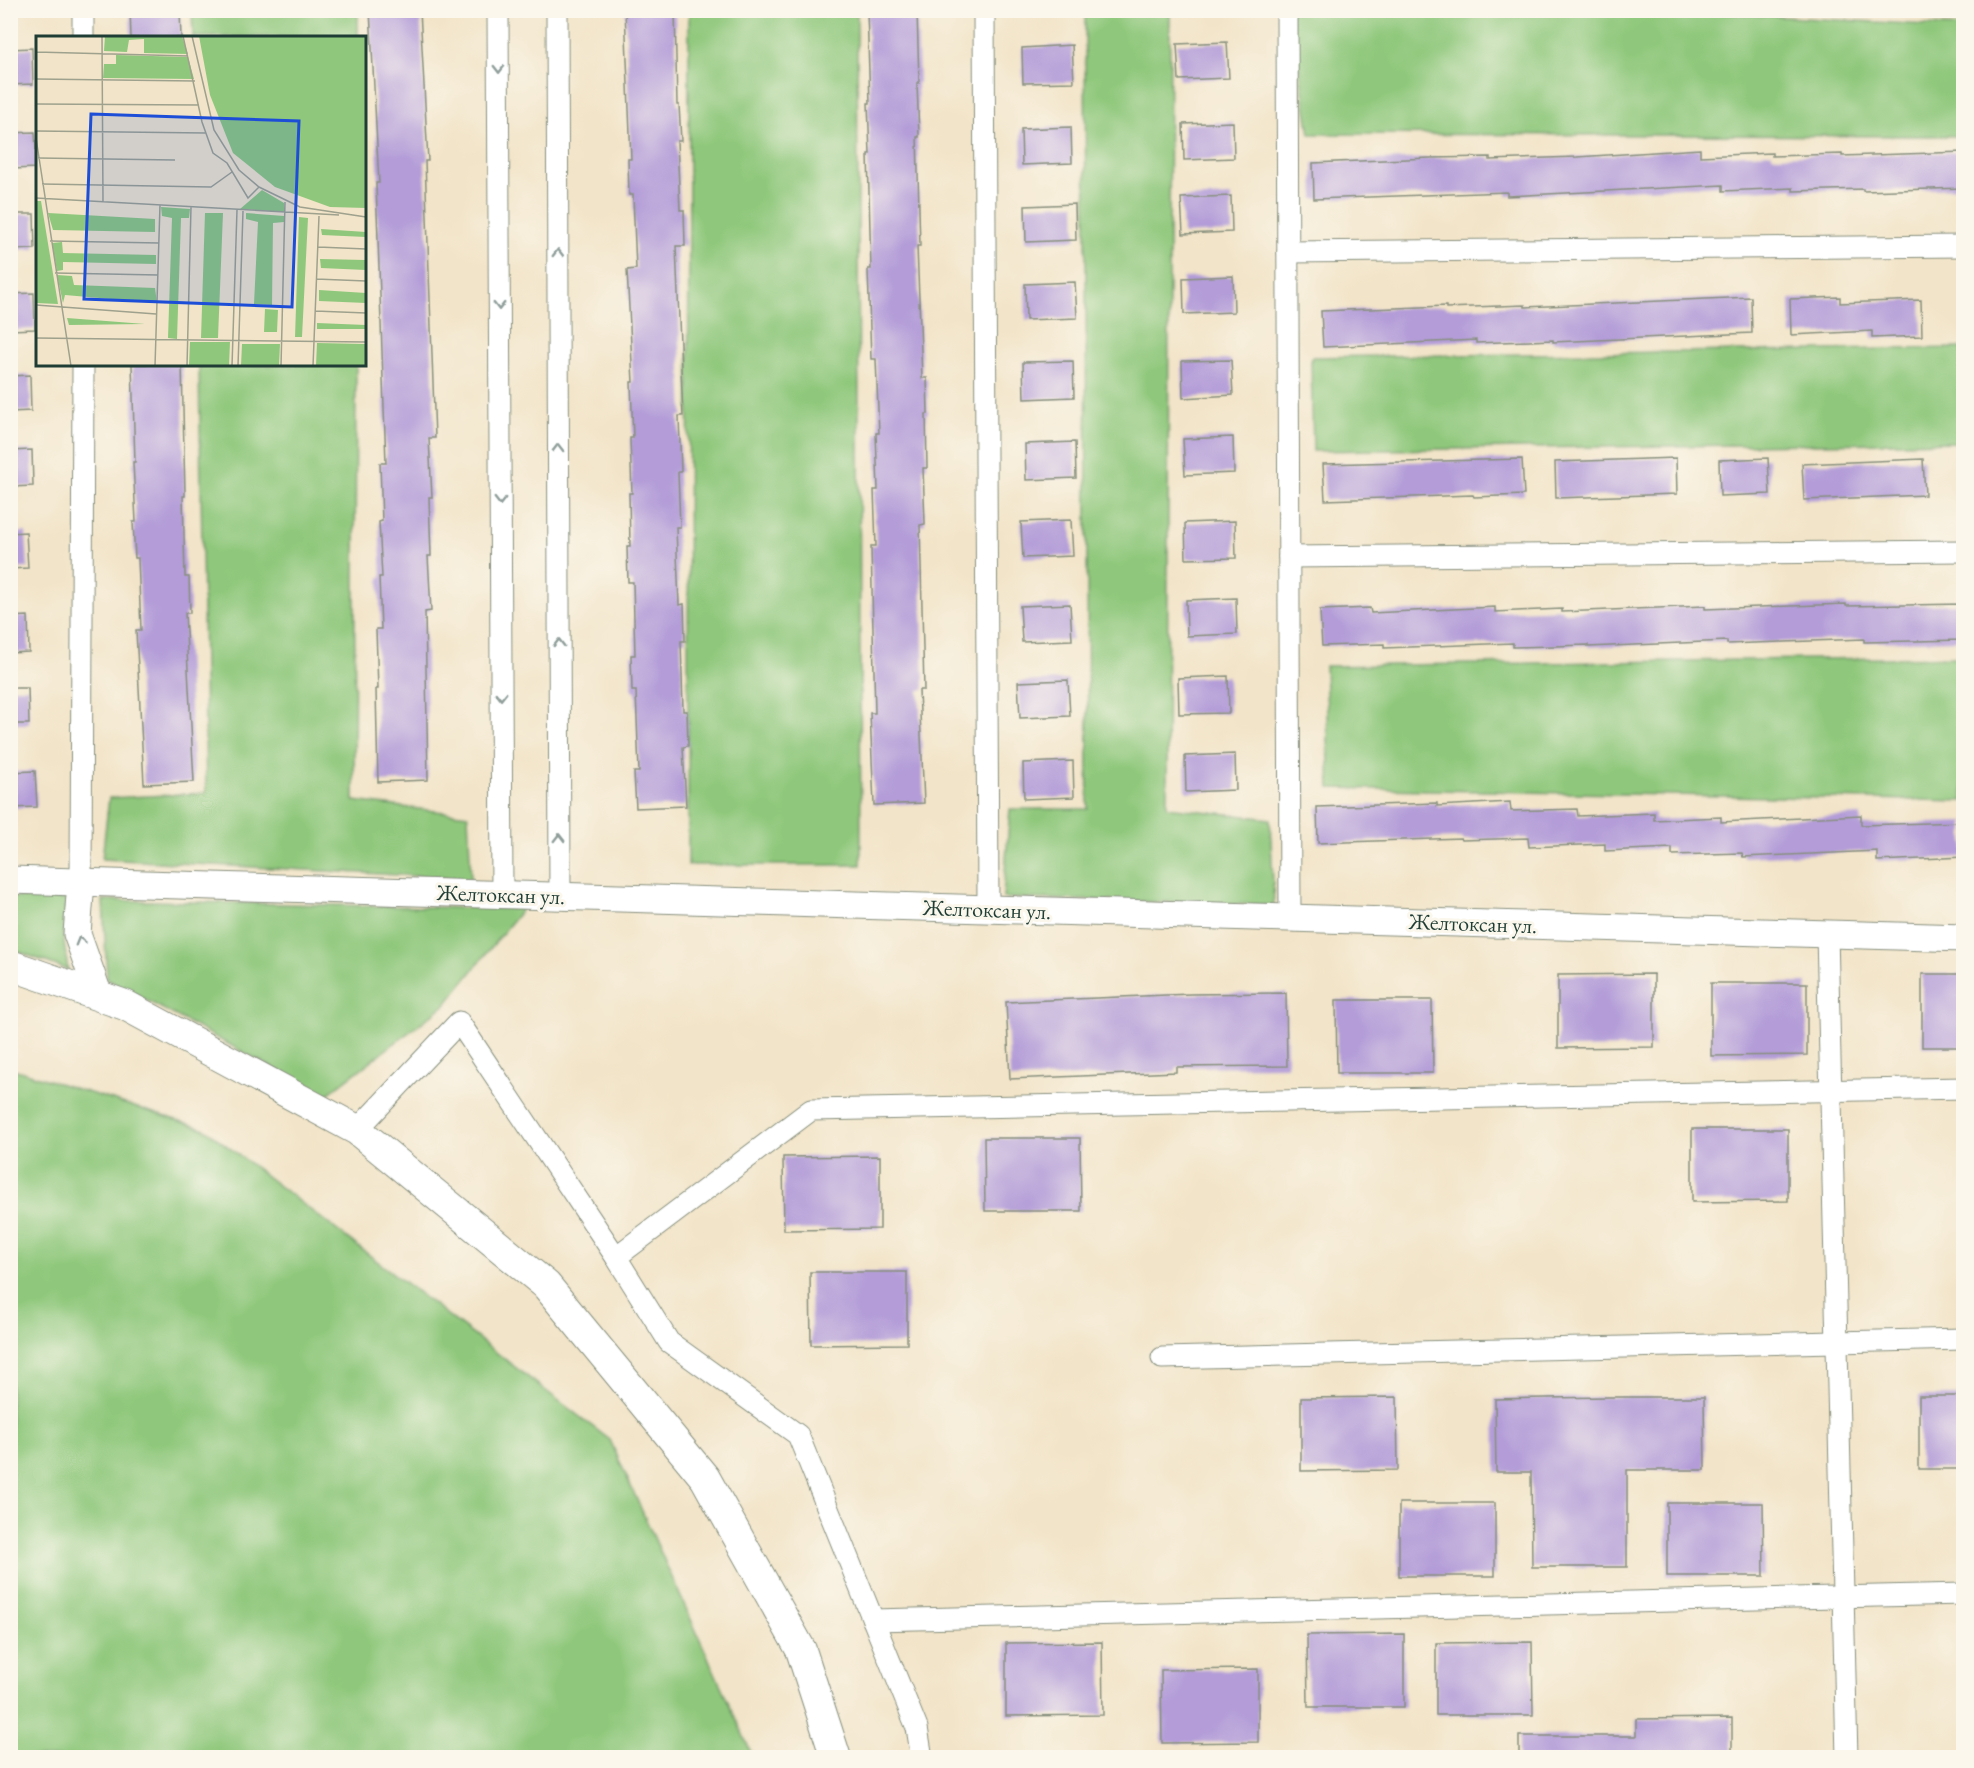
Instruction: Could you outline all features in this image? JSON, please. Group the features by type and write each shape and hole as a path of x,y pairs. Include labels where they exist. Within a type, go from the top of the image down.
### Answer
{"main road":[{"path":"10,965 125,1005 357,1130 546,1285 705,1478 801,1650 836,1758"}],"street":[{"path":"83,10 83,36"},
{"path":"498,10 502,895"},
{"path":"557,10 560,896"},
{"path":"984,10 988,909"},
{"path":"1287,10 1290,918"},
{"path":"1288,252 1964,246"},
{"path":"82,366 81,882 77,934 99,996"},
{"path":"1289,557 1964,550"},
{"name":"Желтоксан ул.","path":"10,880 1964,938"},
{"path":"1827,934 1847,1758"},
{"path":"357,1130 459,1022 616,1257 669,1342 798,1435 917,1728 922,1758"},
{"path":"616,1257 811,1110 1964,1088"},
{"path":"1162,1358 1964,1339"},
{"path":"873,1620 1964,1594"}],"green space":[{"path":"1666,10 1963,27 1963,136 1310,134 1290,11"},
{"path":"192,11 358,11 358,36 193,36"},
{"path":"689,11 857,11 861,865 688,865"},
{"path":"1085,11 1170,11 1167,807 1270,819 1274,905 1003,898 1010,809 1088,809"},
{"path":"1963,348 1963,442 1313,451 1311,357"},
{"path":"199,366 356,366 354,801 468,815 471,879 102,859 109,798 206,793"},
{"path":"1963,657 1963,801 1330,788 1325,666"},
{"path":"10,897 66,899 63,935 68,970 11,949"},
{"path":"103,900 522,909 446,1004 325,1096 107,979"},
{"path":"10,1068 205,1129 610,1440 753,1757 11,1757"}],"building":[{"path":"130,10 180,10 181,36 131,36"},
{"path":"370,10 420,10 428,161 425,161 435,438 429,438 432,497 429,497 431,556 428,556 431,611 425,612 428,780 378,782 376,629 381,629 380,463 386,463 376,183 379,183"},
{"path":"625,10 675,10 677,105 679,105 681,141 677,141 680,210 684,210 685,246 676,246 683,416 679,416 680,527 676,527 679,605 684,604 685,641 681,641 683,711 687,711 688,746 683,747 686,806 636,808 634,772 639,772 636,691 632,691 631,655 635,655 633,582 628,582 627,546 630,546 629,493 632,493 630,438 633,438 631,382 633,382 627,270 636,269 633,195 629,195 628,159 631,159"},
{"path":"867,10 917,10 920,246 917,246 922,378 927,378 928,414 926,414 927,468 923,468 925,524 920,525 924,690 919,690 924,803 874,805 870,713 875,713 871,546 876,546 874,490 878,490 876,433 879,433 876,359 871,359 868,269 871,269"},
{"path":"1227,42 1229,78 1179,80 1177,44"},
{"path":"1072,45 1074,82 1023,83 1022,48"},
{"path":"32,48 33,84 10,85 10,49"},
{"path":"1233,122 1234,158 1184,160 1183,124"},
{"path":"1071,127 1072,163 1022,165 1021,129"},
{"path":"35,132 36,168 10,169 10,133"},
{"path":"1700,149 1700,156 1772,153 1772,156 1842,154 1842,156 1964,152 1964,188 1793,191 1793,188 1723,191 1723,185 1507,196 1507,192 1314,199 1313,163 1430,158 1490,157 1490,160 1577,157"},
{"path":"1231,196 1232,232 1183,234 1181,198"},
{"path":"1075,204 1076,240 1026,242 1025,206"},
{"path":"10,214 34,214 35,249 10,250"},
{"path":"1233,276 1234,312 1184,314 1183,278"},
{"path":"1075,282 1077,318 1026,320 1025,284"},
{"path":"34,293 35,329 10,330 10,294"},
{"path":"1751,297 1752,333 1553,342 1553,340 1476,343 1476,340 1323,347 1321,311 1446,306 1446,308 1525,305 1525,307"},
{"path":"1840,297 1840,303 1921,300 1922,336 1872,338 1872,331 1791,335 1790,299"},
{"path":"1231,360 1233,395 1183,398 1182,361"},
{"path":"1073,361 1074,397 1024,399 1023,362"},
{"path":"132,366 182,366 185,577 189,577 190,613 185,613 194,782 144,784 136,630 141,630 138,558 135,558 133,522 136,522 133,462 135,462"},
{"path":"30,375 31,411 10,412 10,376"},
{"path":"1233,437 1234,473 1185,475 1183,439"},
{"path":"1075,442 1076,478 1026,480 1025,444"},
{"path":"32,450 33,486 10,487 10,451"},
{"path":"1676,458 1677,494 1556,498 1555,462"},
{"path":"1768,458 1770,494 1720,496 1719,460"},
{"path":"1522,459 1524,495 1325,500 1323,464"},
{"path":"1923,459 1925,495 1804,500 1802,464"},
{"path":"1071,520 1073,556 1023,558 1021,522"},
{"path":"1235,521 1236,558 1186,559 1185,523"},
{"path":"26,532 28,568 10,569 10,533"},
{"path":"1236,598 1237,634 1187,636 1186,600"},
{"path":"1070,604 1072,640 1022,642 1020,606"},
{"path":"1846,604 1846,606 1964,604 1964,640 1864,642 1864,639 1727,644 1727,641 1588,647 1588,645 1513,647 1513,643 1384,648 1384,644 1322,646 1320,610 1370,608 1371,613 1495,607 1495,612 1562,609 1562,612 1705,606 1705,609"},
{"path":"28,616 29,652 10,653 10,617"},
{"path":"1228,676 1229,713 1179,714 1178,678"},
{"path":"1068,680 1070,716 1020,718 1018,682"},
{"path":"10,688 28,688 29,724 10,724"},
{"path":"1235,754 1236,790 1186,792 1185,756"},
{"path":"1073,761 1074,797 1024,799 1023,763"},
{"path":"35,771 37,807 10,808 10,772"},
{"path":"1510,802 1511,811 1577,809 1578,816 1654,813 1654,820 1721,817 1721,822 1861,815 1861,825 1964,822 1964,857 1877,861 1877,851 1743,857 1742,853 1672,855 1672,848 1605,851 1605,844 1529,847 1528,838 1318,843 1317,807 1437,803 1437,806"},
{"path":"1654,974 1654,1047 1558,1048 1558,975"},
{"path":"1922,974 1964,974 1964,1047 1922,1047"},
{"path":"1711,983 1807,983 1807,1055 1711,1056"},
{"path":"1286,993 1287,1066 1176,1067 1176,1072 1010,1079 1006,1002 1190,994"},
{"path":"1336,1000 1432,1000 1433,1073 1337,1073"},
{"path":"1692,1129 1788,1129 1788,1201 1692,1202"},
{"path":"984,1138 1080,1138 1081,1211 985,1211"},
{"path":"880,1156 880,1229 784,1230 783,1157"},
{"path":"810,1272 907,1272 907,1344 811,1345"},
{"path":"1919,1396 1964,1396 1964,1469 1919,1469"},
{"path":"1397,1397 1398,1470 1301,1471 1301,1398"},
{"path":"1704,1397 1705,1470 1627,1470 1627,1567 1532,1567 1531,1472 1496,1472 1495,1399"},
{"path":"1399,1503 1495,1503 1495,1576 1399,1576"},
{"path":"1667,1503 1763,1503 1764,1576 1667,1576"},
{"path":"1404,1634 1404,1707 1308,1707 1307,1635"},
{"path":"1102,1642 1103,1715 1006,1716 1006,1643"},
{"path":"1532,1642 1533,1715 1436,1715 1436,1643"},
{"path":"1258,1669 1258,1742 1162,1743 1161,1670"},
{"path":"1732,1718 1732,1758 1519,1758 1519,1736 1636,1736 1636,1719"}]}
